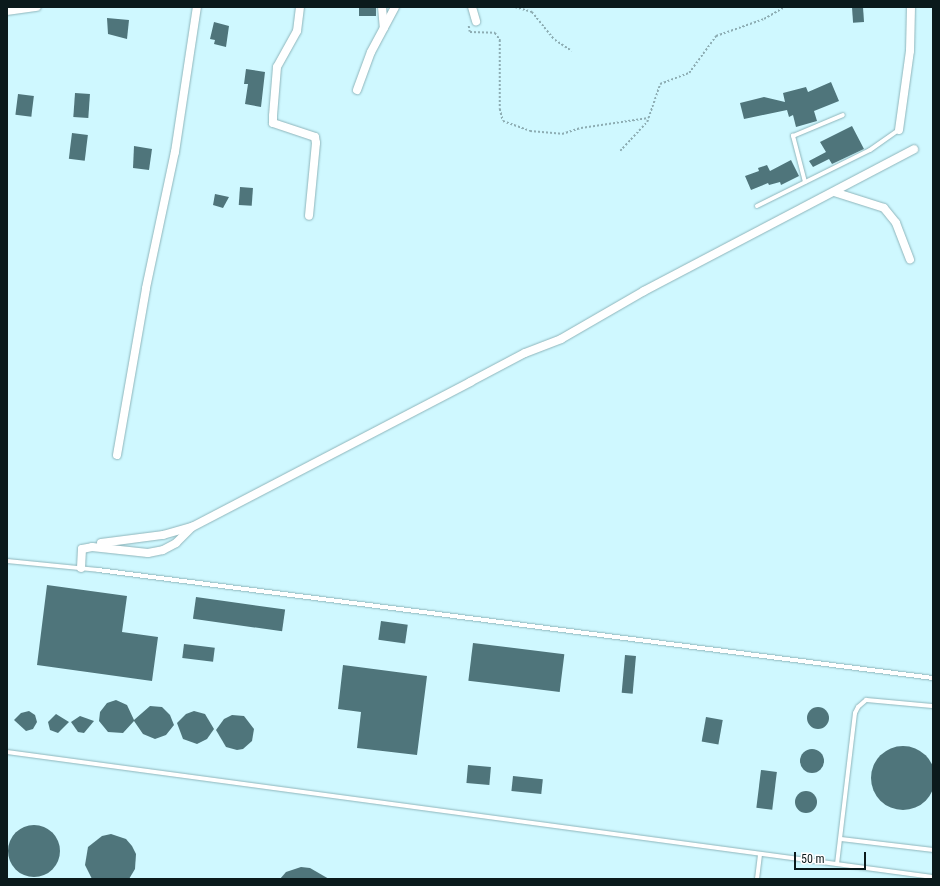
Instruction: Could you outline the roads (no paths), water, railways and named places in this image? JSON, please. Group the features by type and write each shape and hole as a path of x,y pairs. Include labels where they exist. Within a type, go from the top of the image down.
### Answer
{"street":[{"path":"7,11 37,7"},
{"path":"117,455 146,288 175,152 197,7"},
{"path":"300,7 297,31 277,67 272,116 273,123 315,137 316,143 309,216"},
{"path":"382,7 384,28"},
{"path":"357,90 371,52 395,7"},
{"path":"472,7 476,21"},
{"path":"899,130 910,51 911,7"},
{"path":"81,568 82,549 192,527 498,367 561,339 644,291 914,149"},
{"path":"834,192 884,208 896,223 910,259"},
{"path":"92,547 148,553 163,550 176,543 192,527"}],"lane":[{"path":"805,182 793,136 843,115"},
{"path":"757,206 870,150 899,130"},
{"path":"7,561 81,568 933,678"},
{"path":"837,864 855,713 858,706 866,700 933,706"},
{"path":"7,752 933,877"},
{"path":"841,839 933,850"},
{"path":"757,879 760,854"}]}
